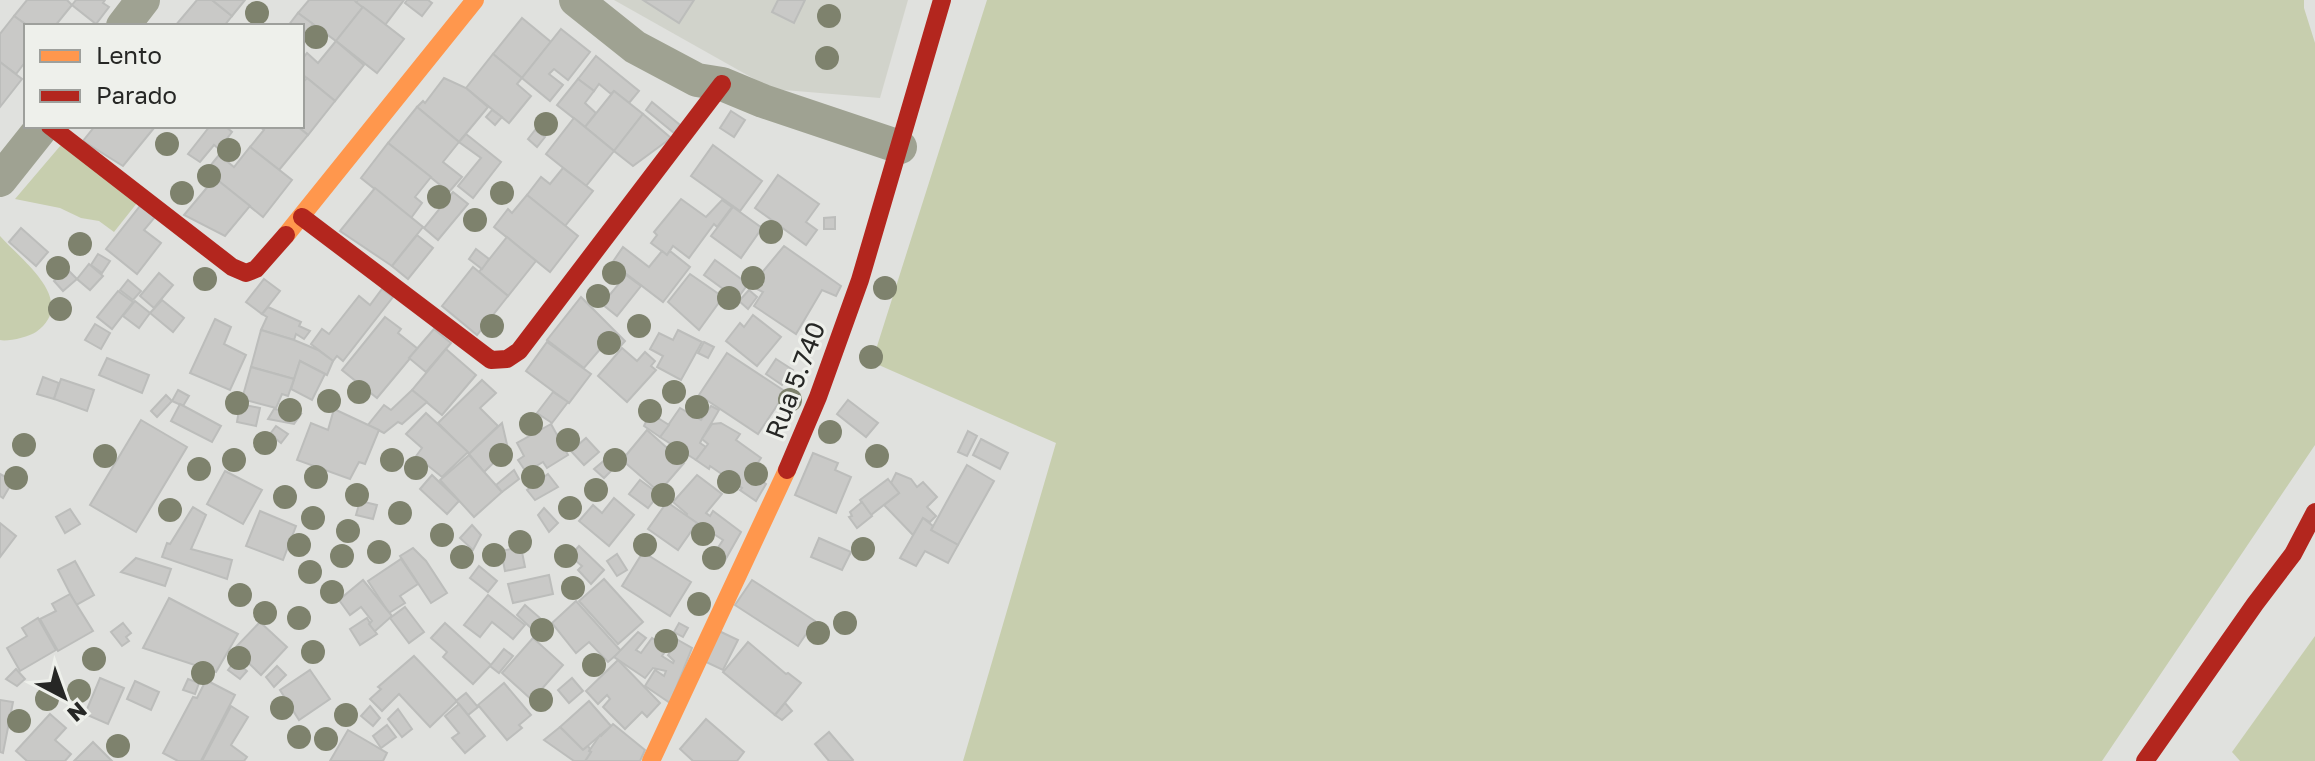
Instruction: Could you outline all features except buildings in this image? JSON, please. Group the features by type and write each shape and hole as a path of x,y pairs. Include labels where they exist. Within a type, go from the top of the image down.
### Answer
{"street":[{"path":"125,24 143,0"},
{"path":"53,128 232,267 246,273 256,269 302,217 475,0"},
{"path":"576,0 635,47 697,80 722,84 900,147"},
{"name":"Rua 5.740","path":"651,761 774,500 818,397 860,280 942,0"},
{"path":"302,217 491,360 507,359 519,351 722,84"},
{"path":"0,180 41,128"},
{"path":"2145,761 2255,604 2304,556 2315,512"}],"shaded area":[{"path":"614,0 908,0 880,98 772,89"}],"green space":[{"path":"987,0 2304,0 2315,43 2315,445 2102,761 963,761 1056,443 872,362"},
{"path":"61,145 137,203 114,232 99,221 81,218 60,208 15,199"},
{"path":"0,236 42,281 51,307 48,320 36,332 8,340 0,340"},
{"path":"2315,636 2315,761 2240,761 2232,752"}],"traffic: slow":[{"path":"286,235 475,0"},
{"path":"651,761 787,470"}],"traffic: jam":[{"path":"787,470 818,397 860,280 942,0"},
{"path":"302,217 491,360 507,359 519,351 722,84"},
{"path":"53,128 232,267 246,273 256,269 286,235"},
{"path":"2145,761 2293,554 2315,512"}]}
